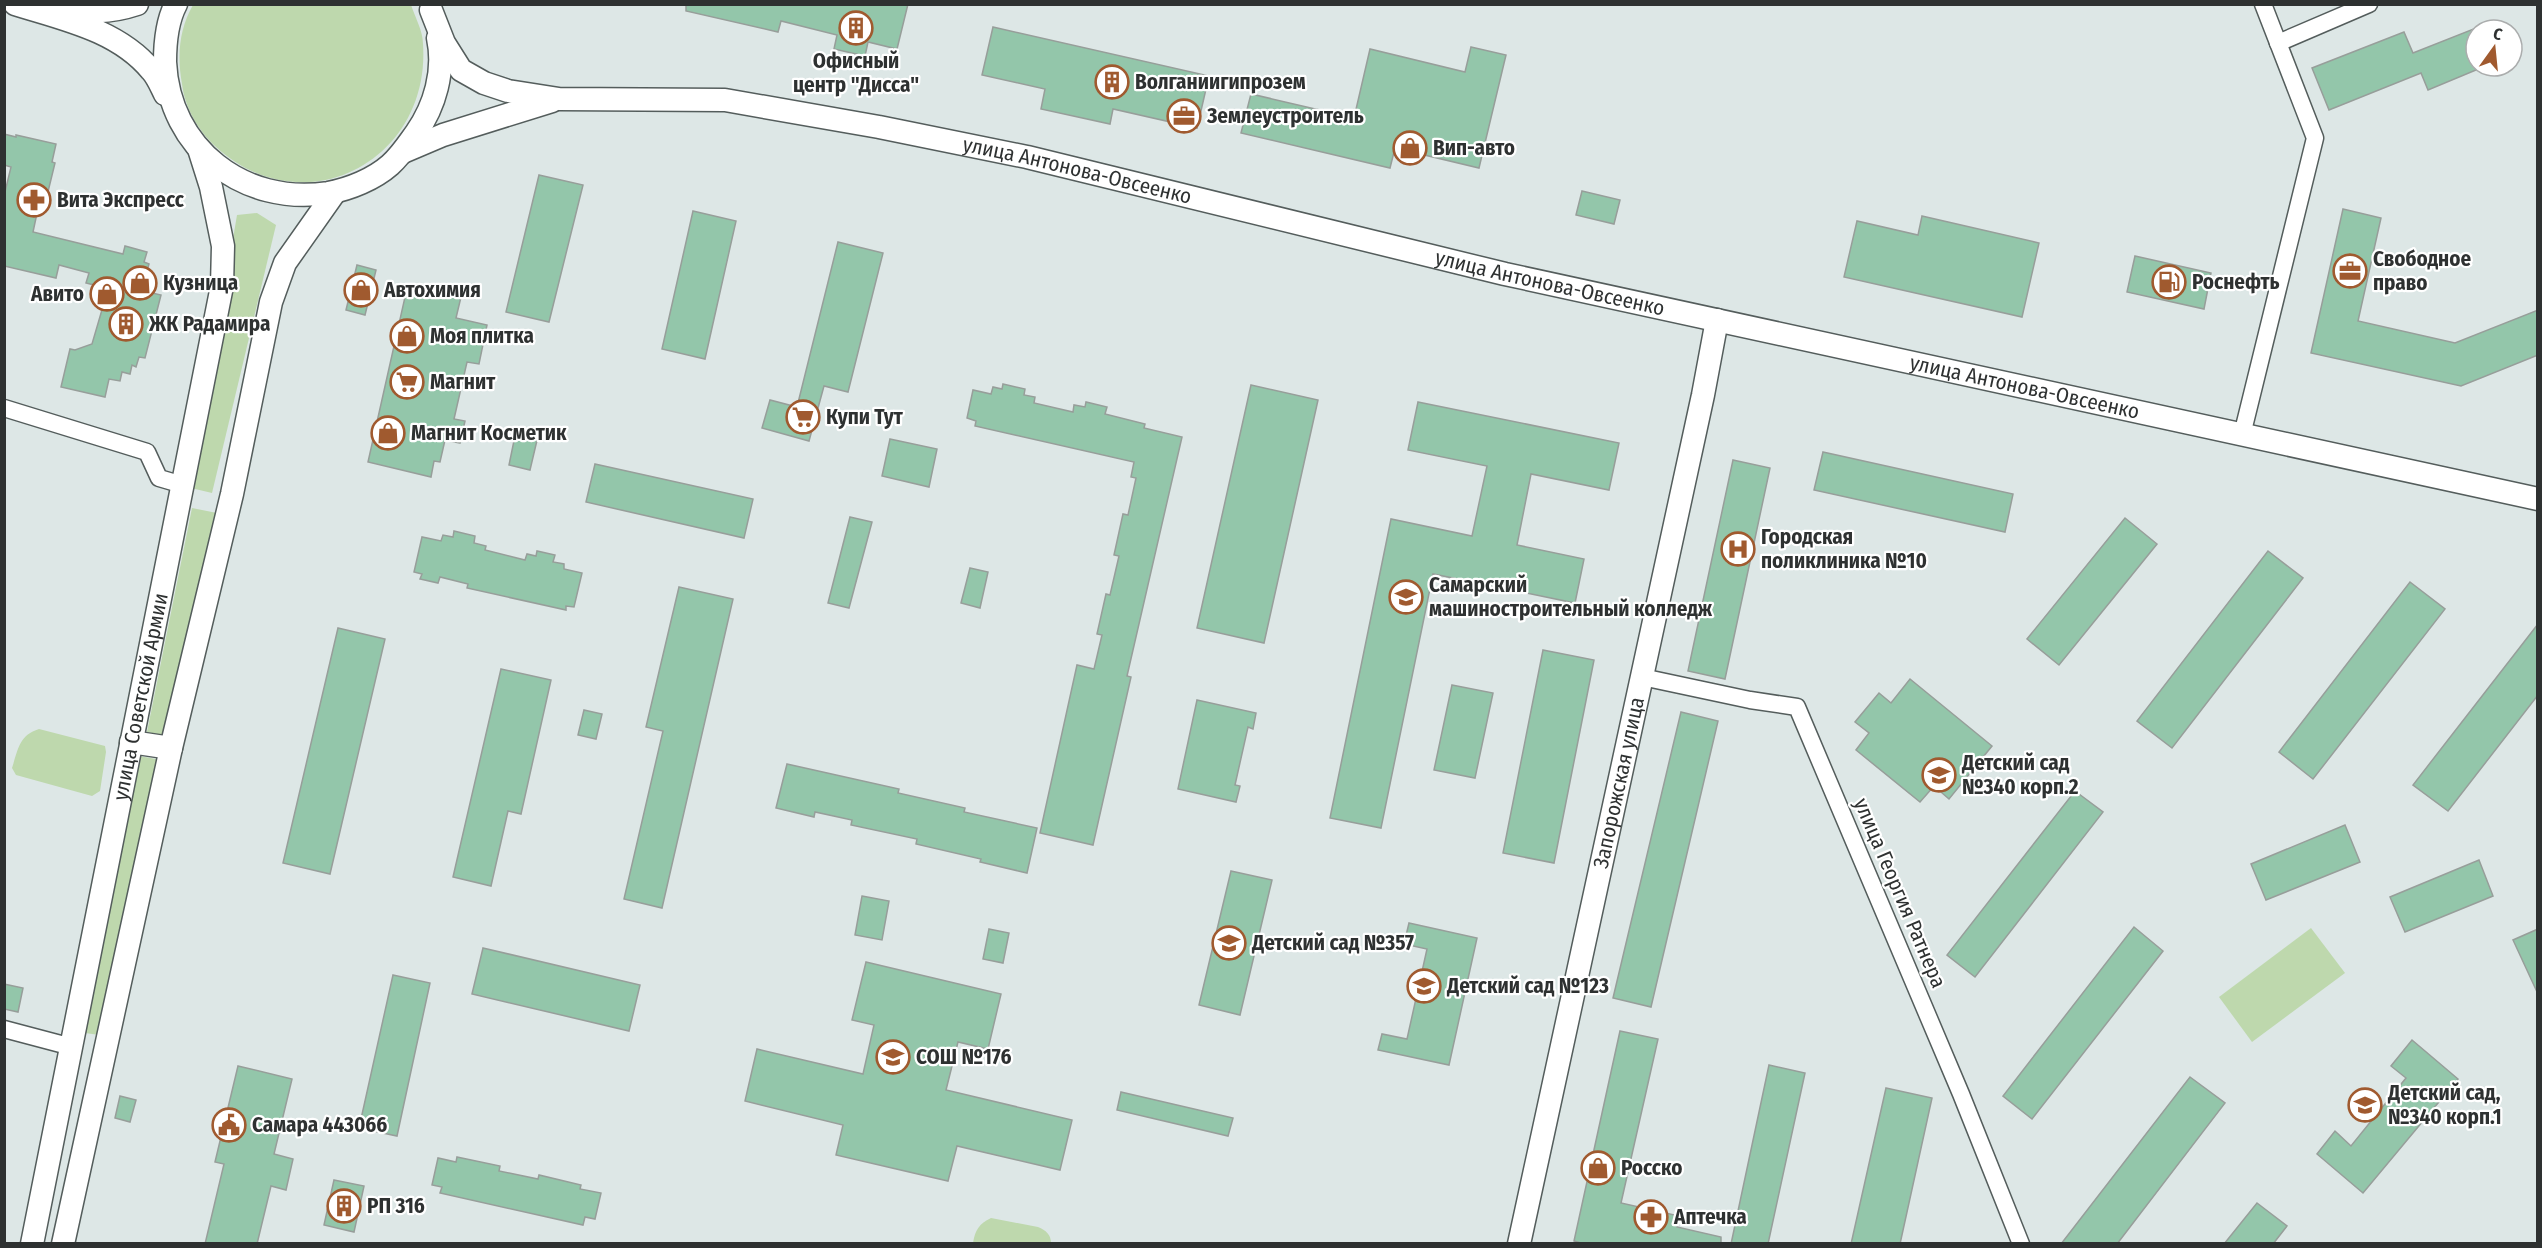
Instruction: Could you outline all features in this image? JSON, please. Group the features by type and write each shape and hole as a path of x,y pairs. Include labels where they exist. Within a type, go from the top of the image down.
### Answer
{"main road":[{"path":"15,4 95,30 126,46 153,71 177,116 199,149 238,180 261,190 285,195 310,196 354,186 389,166 403,152 425,120 438,83 440,47 430,7"},
{"path":"42,4 85,12 112,12 137,4"},
{"path":"176,4 165,46 166,82 177,116"},
{"name":"улица Антонова-Овсеенко","path":"430,7 444,43 461,70 484,83 508,91 559,99 725,100 879,127 1027,158 1505,274 2538,500"},
{"name":"улица Антонова-Овсеенко","path":"403,152 444,135 559,99"},
{"name":"улица Советской Армии","path":"32,1244 222,286 223,246 212,188 199,149"},
{"name":"улица Советской Армии","path":"63,1244 171,748 232,494 271,302 285,263 335,192"},
{"name":"Запорожская улица","path":"1519,1244 1717,320"},
{"path":"131,742 171,748"},
{"path":"72,1047 106,1050"}],"street":[{"path":"2242,435 2315,138 2263,4"},
{"path":"2278,43 2369,4"},
{"path":"4,408 147,452 159,478 183,485"},
{"name":"улица Георгия Ратнера","path":"1642,677 1750,700 1797,706 1952,1073 2021,1244"},
{"path":"4,1029 72,1047"}],"green space":[{"path":"193,5 411,5 423,44 420,85 406,121 384,149 355,170 322,181 286,181 250,170 209,140 193,118 186,102 180,74 180,43 188,14"},
{"path":"257,213 276,225 212,493 191,488 237,215"},
{"path":"192,508 217,513 172,737 147,732"},
{"path":"39,729 105,746 100,791 92,796 16,775 12,768 20,744 27,735"},
{"path":"139,756 167,761 107,1036 85,1033"},
{"path":"2311,928 2345,973 2252,1042 2219,997"},
{"path":"991,1218 1038,1227 1048,1233 1051,1243 973,1243 978,1228"}],"building":[{"name":"Офисный центр \"Дисса\"","path":"686,4 908,4 897,49 868,42 865,56 834,49 837,35 781,21 778,32 686,11"},
{"name":"Волганиигипрозем","path":"993,27 1209,76 1197,128 1113,109 1110,124 1041,109 1045,89 982,75"},
{"path":"2404,32 2413,53 2464,33 2464,75 2428,90 2421,73 2329,110 2312,68"},
{"path":"1471,47 1506,55 1479,168 1395,148 1390,168 1241,133 1251,94 1354,118 1370,49 1465,72"},
{"path":"4,134 56,144 52,162 55,163 46,200 40,199 33,232 123,254 125,246 147,252 144,262 149,264 144,281 155,284 152,293 161,295 145,358 139,357 136,367 132,365 130,374 122,372 120,381 109,379 105,397 61,387 70,349 75,350 92,344 104,303 94,285 86,283 89,273 59,265 56,278 4,266 4,196 11,167 4,165"},
{"path":"539,175 583,185 549,322 506,312"},
{"path":"1582,191 1620,200 1614,224 1576,215"},
{"path":"2343,209 2381,218 2358,321 2455,343 2538,310 2538,355 2461,386 2311,353"},
{"path":"693,211 736,221 705,359 662,349"},
{"path":"1922,216 2039,243 2022,317 1844,277 1857,221 1918,235"},
{"path":"838,242 883,253 848,392 824,386 809,441 762,428 770,400 797,407"},
{"name":"Роснефть","path":"2135,256 2211,273 2204,309 2127,292"},
{"name":"Автохимия","path":"357,265 376,270 365,315 346,310"},
{"path":"424,287 461,297 456,318 487,325 479,364 467,362 454,419 465,421 460,443 445,440 440,462 434,461 431,477 368,462 405,297 412,298"},
{"path":"1003,384 1025,389 1024,395 1035,397 1034,403 1073,412 1074,405 1085,407 1086,402 1107,407 1105,414 1145,424 1144,428 1182,437 1127,676 1131,677 1093,845 1040,833 1077,665 1094,669 1102,635 1097,634 1106,594 1110,595 1119,556 1114,555 1123,514 1128,515 1136,478 1131,477 1134,462 975,426 976,421 967,418 973,390 991,394 993,387 1002,389"},
{"path":"1251,385 1318,400 1264,643 1197,628"},
{"path":"1418,402 1619,443 1609,490 1531,474 1517,545 1584,559 1575,603 1433,574 1381,828 1330,818 1391,519 1472,536 1487,466 1408,450"},
{"path":"516,431 538,436 530,470 509,465"},
{"path":"890,439 937,449 929,487 882,476"},
{"path":"1823,452 2013,494 2005,532 1814,490"},
{"path":"1733,460 1770,468 1725,679 1688,671"},
{"path":"595,464 753,499 744,538 586,502"},
{"path":"850,517 872,522 849,608 828,603"},
{"path":"2125,518 2157,544 2059,665 2027,639"},
{"path":"454,531 475,536 474,543 486,546 485,550 525,560 527,554 536,556 537,551 555,555 553,562 564,564 564,569 582,573 574,607 566,606 566,610 467,588 468,584 440,577 438,583 420,579 422,574 414,572 422,537 441,541 443,535 453,537"},
{"path":"2268,551 2303,578 2172,748 2137,721"},
{"path":"970,568 988,572 980,608 961,603"},
{"path":"2410,582 2445,609 2313,779 2279,752"},
{"path":"679,587 733,599 662,908 624,899 663,731 646,727"},
{"path":"2538,624 2538,695 2448,811 2413,785"},
{"path":"338,628 385,639 330,874 283,863"},
{"path":"1543,650 1594,660 1554,863 1503,853"},
{"path":"501,669 551,680 521,814 508,811 491,886 453,877"},
{"path":"1910,679 1992,746 1949,799 1934,786 1920,802 1856,750 1869,733 1855,722 1879,693 1891,703"},
{"path":"1452,685 1493,693 1475,778 1434,770"},
{"path":"1197,700 1256,713 1253,729 1248,727 1235,785 1240,786 1236,802 1178,789"},
{"path":"584,710 602,714 596,739 578,735"},
{"path":"1681,712 1718,721 1651,1007 1613,998"},
{"path":"787,764 899,789 898,793 965,808 964,812 1037,828 1027,873 980,862 981,859 916,844 917,839 851,825 852,820 815,812 814,817 776,808"},
{"path":"2075,791 2103,812 1975,977 1947,955"},
{"path":"2345,825 2360,862 2266,900 2251,864"},
{"path":"2479,860 2493,896 2405,932 2390,897"},
{"path":"1231,871 1272,880 1240,1015 1199,1005"},
{"path":"862,896 889,901 882,940 855,935"},
{"path":"1409,923 1477,938 1449,1065 1378,1050 1382,1034 1407,1039 1427,949 1404,944"},
{"path":"2134,927 2163,951 2032,1119 2003,1096"},
{"path":"989,929 1009,933 1003,963 983,959"},
{"path":"2538,929 2538,994 2513,940"},
{"path":"483,948 640,985 629,1031 472,994"},
{"path":"866,962 1001,994 988,1049 958,1042 946,1090 1072,1120 1060,1170 957,1146 948,1181 836,1155 843,1125 745,1101 757,1049 863,1074 874,1025 852,1020"},
{"path":"393,975 430,983 397,1136 359,1128"},
{"path":"4,984 23,988 18,1012 4,1009"},
{"path":"1620,1031 1658,1039 1621,1203 1679,1216 1677,1227 1721,1237 1721,1244 1584,1244 1574,1241"},
{"path":"2412,1040 2458,1079 2363,1193 2317,1154 2335,1131 2351,1146 2406,1078 2391,1066"},
{"path":"1769,1065 1805,1073 1768,1244 1731,1244"},
{"path":"238,1066 292,1079 274,1154 293,1159 286,1190 271,1186 257,1244 205,1244 224,1164 215,1162"},
{"path":"2190,1077 2225,1103 2117,1244 2061,1244"},
{"path":"1886,1088 1932,1098 1900,1244 1851,1244"},
{"path":"1121,1092 1233,1118 1228,1136 1117,1110"},
{"path":"120,1096 136,1100 130,1122 115,1118"},
{"path":"457,1157 500,1166 499,1171 538,1179 539,1175 581,1185 580,1189 601,1193 595,1219 585,1217 583,1225 440,1193 442,1187 432,1185 438,1158 456,1162"},
{"name":"РП 316","path":"334,1180 364,1186 354,1232 324,1225"},
{"path":"2257,1203 2287,1226 2273,1244 2224,1244"}],"place":[{"name":"Офисный центр \"Дисса\"","path":"856,28"},
{"name":"Волганиигипрозем","path":"1112,82"},
{"name":"Землеустроитель","path":"1184,116"},
{"name":"Вип-авто","path":"1410,148"},
{"name":"Вита Экспресс","path":"34,200"},
{"name":"Свободное право","path":"2350,271"},
{"name":"Роснефть","path":"2169,282"},
{"name":"Кузница","path":"140,283"},
{"name":"Автохимия","path":"361,290"},
{"name":"Авито","path":"107,294"},
{"name":"ЖК Радамира","path":"126,324"},
{"name":"Моя плитка","path":"407,336"},
{"name":"Магнит","path":"407,382"},
{"name":"Купи Тут","path":"803,417"},
{"name":"Магнит Косметик","path":"388,433"},
{"name":"Городская поликлиника №10","path":"1738,549"},
{"name":"Самарский машиностроительный колледж","path":"1406,597"},
{"name":"Детский сад №340 корп.2","path":"1939,775"},
{"name":"Детский сад №357","path":"1229,943"},
{"name":"Детский сад №123","path":"1424,986"},
{"name":"СОШ №176","path":"893,1057"},
{"name":"Детский сад, №340 корп.1","path":"2365,1105"},
{"name":"Самара 443066","path":"229,1125"},
{"name":"Росско","path":"1598,1168"},
{"name":"РП 316","path":"344,1206"},
{"name":"Аптечка","path":"1651,1217"}]}
